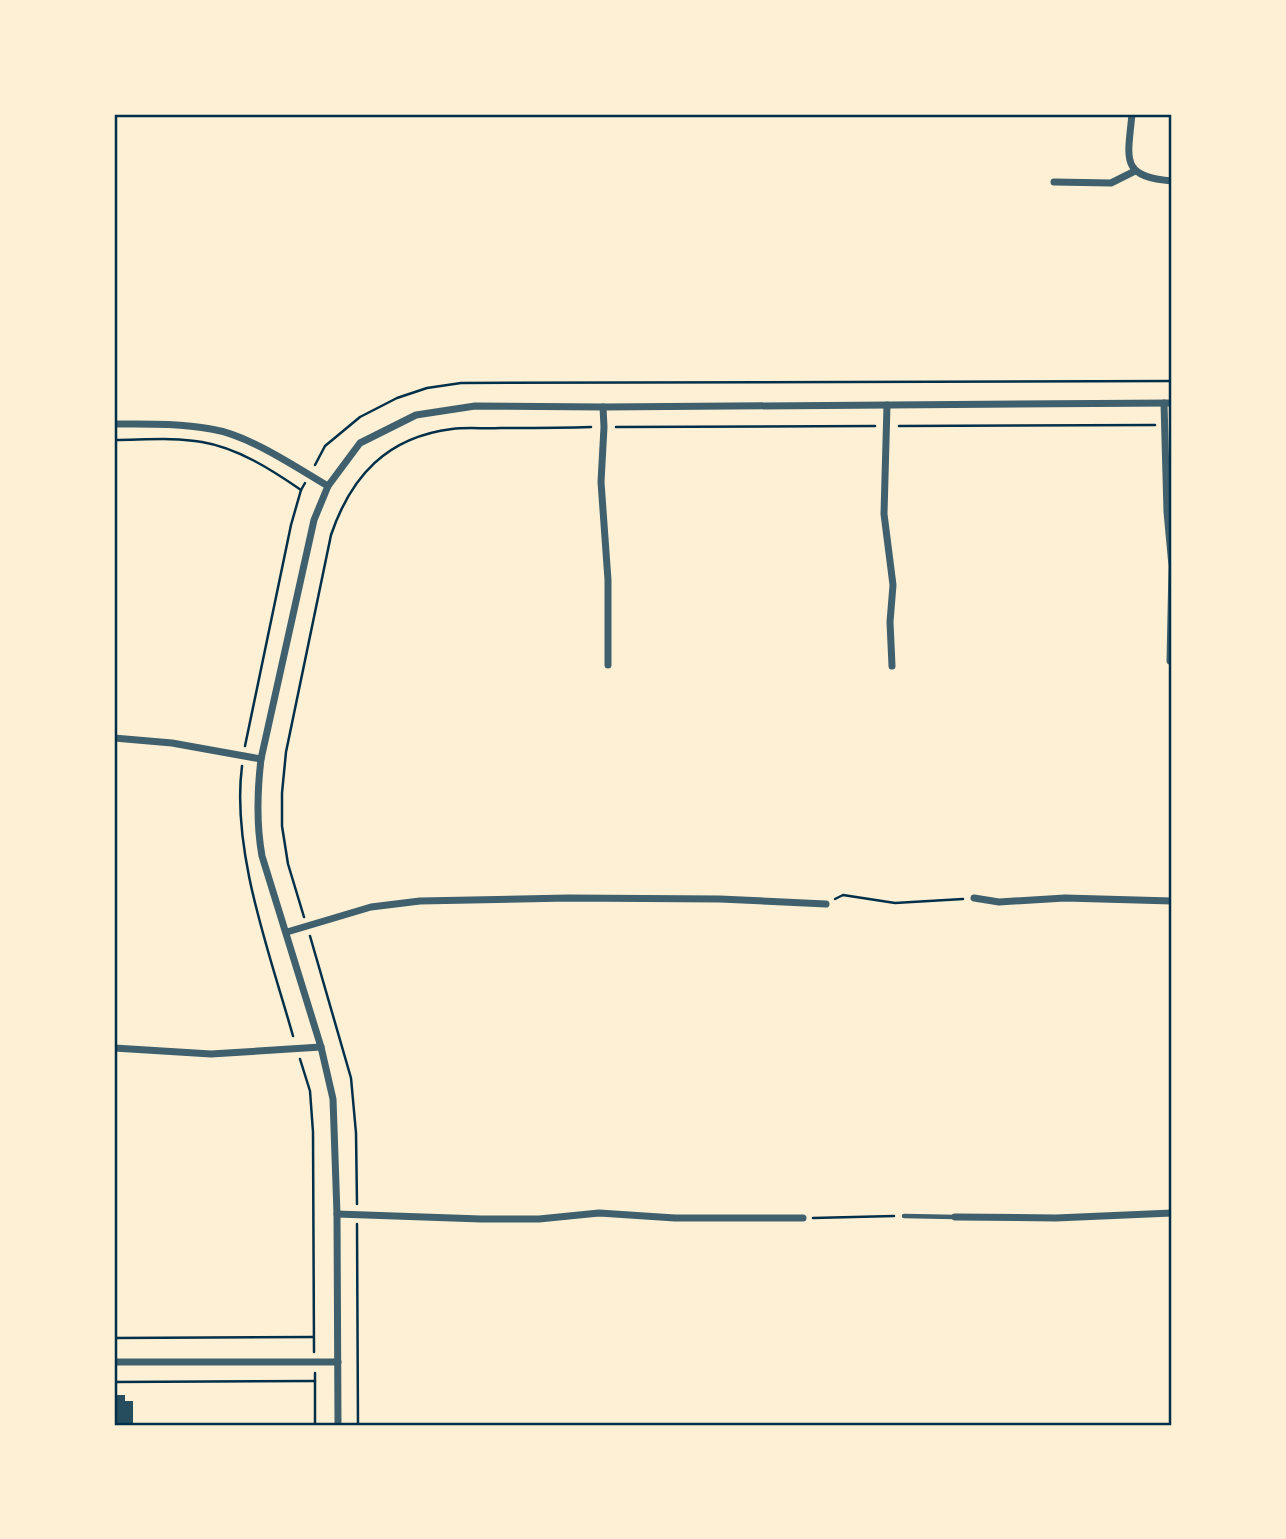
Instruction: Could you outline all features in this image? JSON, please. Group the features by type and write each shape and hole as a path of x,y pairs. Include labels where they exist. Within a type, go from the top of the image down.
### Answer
{"street":[{"path":"1132,114 1128,156 1135,171 1140,176 1172,181"},
{"path":"1054,182 1111,183 1135,171"},
{"path":"338,1425 337,1214 333,1099 321,1047 262,856 257,794 261,759 314,520 328,486 360,443 416,415 475,406 1168,403 1165,425 1167,512 1172,566 1170,661"},
{"path":"887,405 884,513 893,585 890,622 892,666"},
{"path":"603,407 601,482 608,580 608,665"},
{"path":"114,424 160,424 213,429 259,446 328,486"},
{"path":"114,738 172,743 261,759"},
{"path":"974,898 999,902 1065,898 1172,901"},
{"path":"287,932 371,907 419,901 720,899 826,904"},
{"path":"114,1048 211,1054 321,1047"},
{"path":"337,1214 481,1219 539,1219 599,1213 675,1217 803,1218"},
{"path":"955,1217 1172,1213"},
{"path":"114,1362 338,1362"}],"lane":[{"path":"904,1216 955,1217"}],"path":[{"path":"315,1425 313,1132 310,1091 245,857 239,812 243,757 290,525 301,490 325,446 360,417 397,398 428,388 461,383 1172,381"},
{"path":"358,1425 356,1133 351,1078 288,864 282,825 286,752 331,535 350,490 384,455 421,435 453,429 1165,425"},
{"path":"114,440 203,442 234,452 275,472 301,490"},
{"path":"826,904 843,895 895,903 974,898"},
{"path":"803,1218 904,1216"},
{"path":"114,1338 314,1337"},
{"path":"114,1382 315,1381"}],"building":[{"path":"114,1395 125,1395 125,1401 133,1401 133,1425 114,1425"}]}
